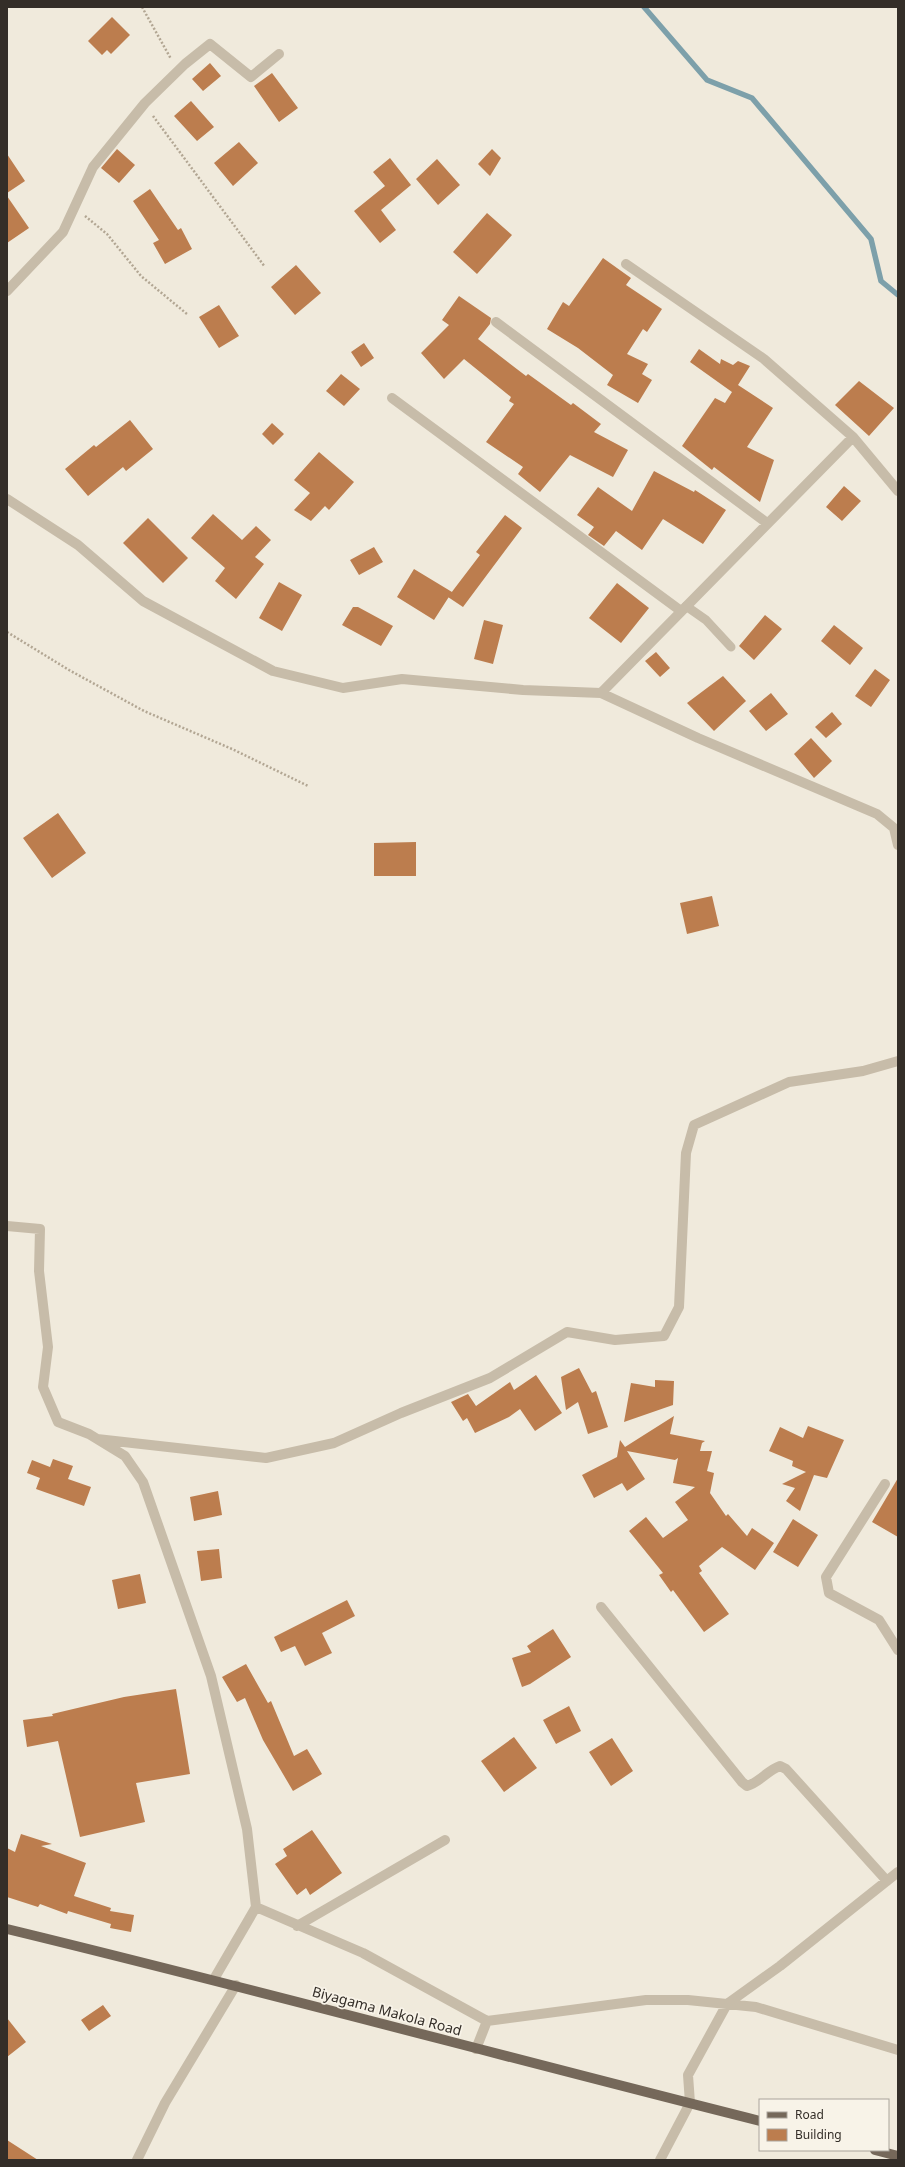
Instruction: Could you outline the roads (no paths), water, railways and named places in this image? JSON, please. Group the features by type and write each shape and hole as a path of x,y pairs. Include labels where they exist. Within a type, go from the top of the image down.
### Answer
{"main road":[{"name":"Biyagama Makola Road","path":"7,1929 214,1979 476,2049 759,2121"},
{"path":"879,2151 898,2156"}],"street":[{"path":"7,291 62,232 93,167 144,105 177,72 210,44 251,77 279,54"},
{"path":"626,264 764,359 853,437 898,491"},
{"path":"496,322 767,523"},
{"path":"392,398 684,609"},
{"path":"601,693 853,437"},
{"path":"7,500 78,545 143,601 273,672 343,688 402,680 523,690 601,693 698,738 877,814 894,828 898,845"},
{"path":"97,1439 266,1458 334,1443 401,1413 490,1378 567,1332 615,1340 664,1336 679,1307 686,1153 694,1125 789,1082 863,1071 898,1060"},
{"path":"7,1226 40,1229 39,1271 48,1347 43,1387 58,1422 97,1439 125,1456 143,1482 211,1676 247,1829 256,1907 214,1979"},
{"path":"885,1484 826,1577 826,1586 829,1593 878,1620 898,1650"},
{"path":"601,1607 742,1782 747,1786 754,1784 774,1768 780,1766 786,1769 887,1881"},
{"path":"296,1926 444,1840"},
{"path":"660,2160 690,2103 688,2075 728,2004 780,1966 898,1872"},
{"path":"256,1907 296,1926 363,1953 487,2021 646,2000 688,2000 756,2007 898,2050"},
{"path":"137,2160 165,2103 236,1985"},
{"path":"476,2049 487,2021"}],"lane":[{"path":"684,609 706,620 732,647"}],"waterway":[{"path":"644,7 707,80 752,98 871,239 881,281 898,295"}]}
